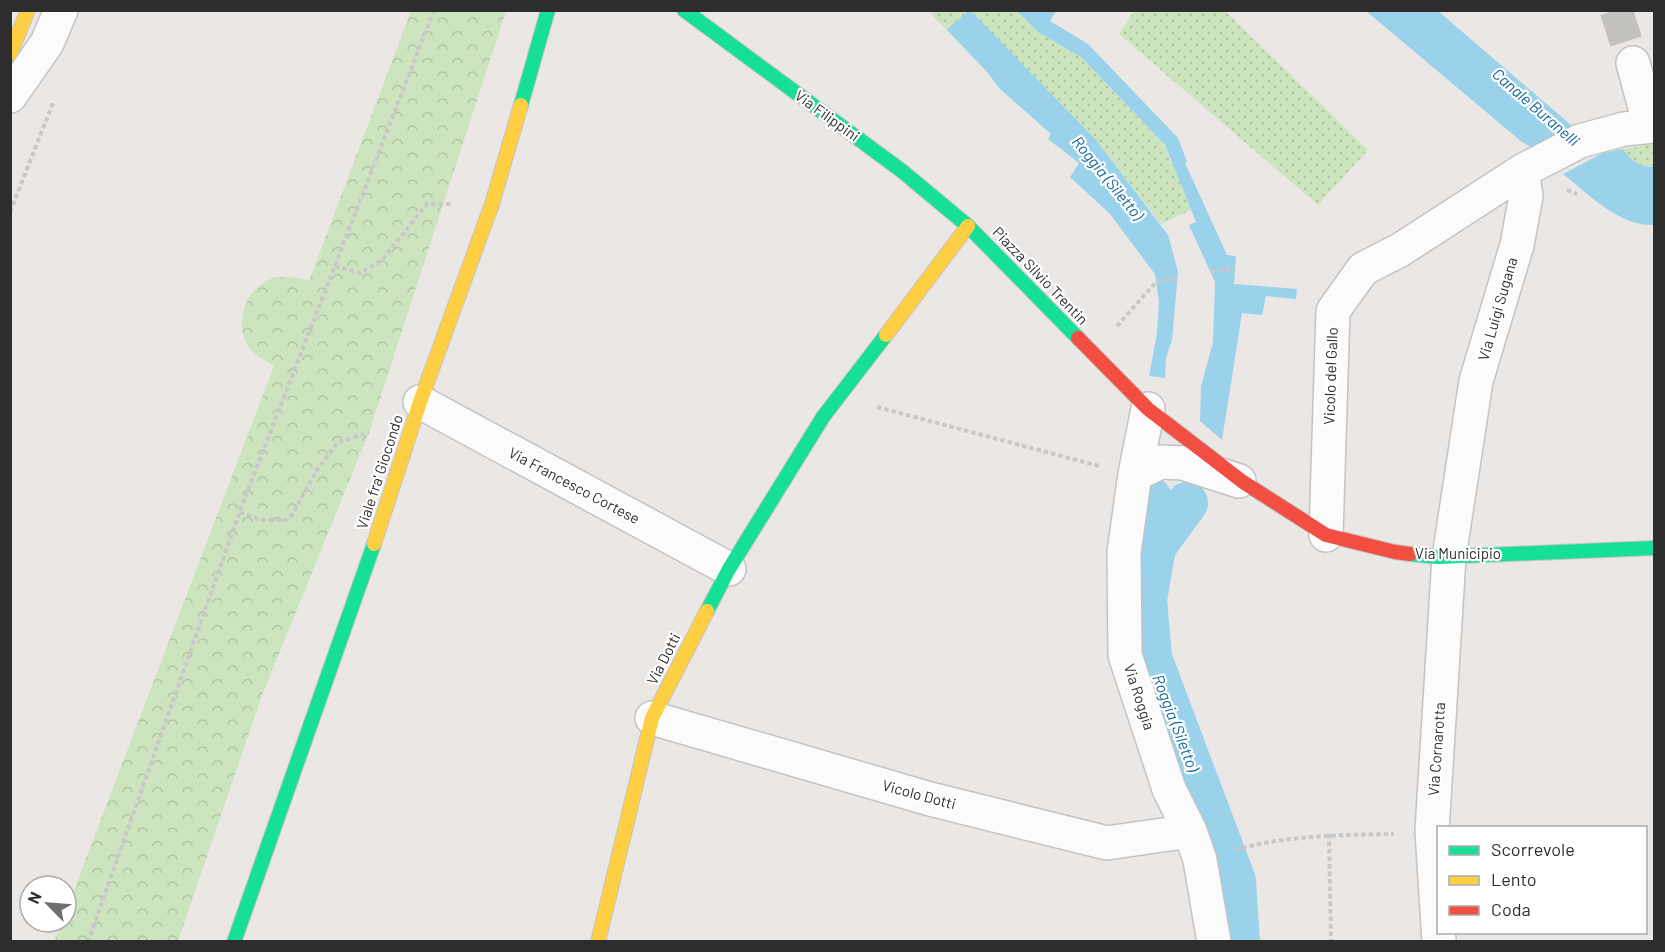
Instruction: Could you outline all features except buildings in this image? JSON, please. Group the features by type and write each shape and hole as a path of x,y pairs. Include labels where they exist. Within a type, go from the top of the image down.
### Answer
{"street":[{"path":"10,54 28,10"},
{"path":"10,96 47,43 61,10"},
{"name":"Viale fra' Giocondo","path":"234,942 393,488 420,402 492,204 548,10"},
{"name":"Via Filippini","path":"684,10 902,171 968,226"},
{"path":"1522,171 1580,141 1643,127 1633,63"},
{"name":"Vicolo del Gallo","path":"1326,535 1333,311 1363,269 1400,250 1522,171"},
{"name":"Via Luigi Sugana","path":"1449,557 1476,381 1517,245 1526,196 1522,171"},
{"path":"838,398 968,226"},
{"name":"Piazza Silvio Trentin","path":"968,226 1148,409 1243,482"},
{"name":"Via Dotti","path":"598,942 652,718 729,569 823,417 838,398"},
{"name":"Via Francesco Cortese","path":"420,402 729,569"},
{"name":"Via Roggia","path":"1148,409 1148,468 1124,552 1125,655 1169,789 1190,831 1200,860 1214,942"},
{"path":"1148,468 1183,463 1243,482"},
{"name":"Via Municipio","path":"1243,482 1326,535 1395,552 1449,557 1654,548"},
{"name":"Via Cornarotta","path":"1437,924 1432,831 1449,557"},
{"name":"Vicolo Dotti","path":"652,718 930,799 1107,843 1190,831"}],"path":[{"path":"88,942 240,512 434,10"},
{"path":"10,212 22,184"},
{"path":"335,266 360,273 381,261 427,204"},
{"path":"1211,272 1235,268"},
{"path":"1092,353 1156,282 1178,278"},
{"path":"838,398 1116,470 1148,468"},
{"path":"240,512 260,520 285,520 292,515 317,470 337,443 369,432"},
{"path":"1250,845 1329,834 1432,831"},
{"path":"1329,834 1331,942"}],"green space":[{"path":"935,10 969,11 947,30 931,15"},
{"path":"411,11 506,11 369,432 261,698 178,941 54,941 57,934 78,934 78,880 274,366 254,353 244,338 242,319 244,309 253,292 268,280 283,276 309,281"},
{"path":"971,11 1017,11 1038,32 1081,57 1165,146 1191,210 1161,224 1097,141"},
{"path":"1134,11 1225,11 1368,150 1318,205 1119,34"},
{"path":"1654,144 1654,167 1636,162 1623,149"}],"water":[{"path":"969,10 1097,141 1168,235 1178,272 1172,340 1166,358 1165,378 1149,376 1157,334 1159,302 1155,274 1110,214 1070,177 1079,163 1048,139 1051,134 1000,89 947,30"},
{"path":"1017,11 1056,11 1050,21 1088,44 1178,138 1187,162 1185,163 1227,255 1236,256 1234,284 1297,289 1296,299 1266,296 1262,315 1242,313 1222,440 1200,421 1201,386 1213,343 1215,282 1189,225 1196,222 1165,145 1081,57 1038,32"},
{"name":"Canale Buranelli","path":"1366,11 1438,11 1578,131 1538,151 1522,142"},
{"path":"1623,149 1636,162 1654,167 1654,225 1641,224 1617,215 1594,200 1563,174 1603,153"}],"waterway":[{"name":"Roggia (Siletto)","path":"1151,498 1155,547 1146,600 1151,658 1235,881 1239,942"},
{"path":"1155,547 1187,503"}],"tunnel":[{"path":"1616,10 1633,63"}],"traffic: fast":[{"path":"521,105 548,10"},
{"path":"684,10 902,171 968,226 1078,338"},
{"path":"707,611 729,569 823,417 886,335"},
{"path":"234,942 374,544"},
{"path":"1410,554 1438,557 1654,548"}],"traffic: slow":[{"path":"10,54 28,10"},
{"path":"374,544 420,402 492,204 521,105"},
{"path":"886,335 968,226"},
{"path":"598,942 652,718 707,611"}],"traffic: jam":[{"path":"1078,338 1148,409 1243,482 1326,535 1410,554"}]}
